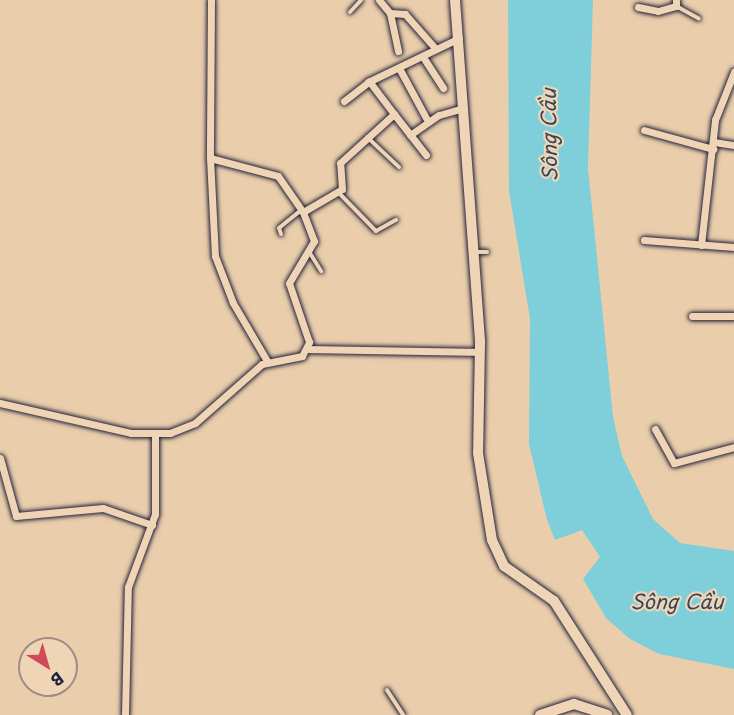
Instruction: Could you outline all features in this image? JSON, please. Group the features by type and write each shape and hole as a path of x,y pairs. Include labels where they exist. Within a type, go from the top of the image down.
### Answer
{"street":[{"path":"211,0 210,158 215,256 233,303 265,362"},
{"path":"379,0 390,14 398,51"},
{"path":"455,0 466,107 470,253 480,352 478,453 498,556 513,574 554,601 627,715"},
{"path":"638,7 658,11 676,3"},
{"path":"390,14 405,14 435,48"},
{"path":"344,101 369,81 459,38"},
{"path":"423,57 443,88"},
{"path":"399,68 426,118"},
{"path":"701,245 718,111 734,72"},
{"path":"369,81 426,155"},
{"path":"410,135 439,115 466,107"},
{"path":"302,211 339,193 344,184 340,163 394,114"},
{"path":"644,130 713,145 734,145"},
{"path":"210,158 278,176 302,211 313,236 289,283 309,349"},
{"path":"644,240 734,248"},
{"path":"692,316 734,316"},
{"path":"0,403 155,435 195,423 265,362 302,356 309,349 480,352"},
{"path":"655,429 674,463 734,447"},
{"path":"125,715 128,588 152,525 155,435"},
{"path":"0,458 16,516 103,508 152,525"},
{"path":"540,715 574,704 608,715"}],"lane":[{"path":"350,12 361,0"},
{"path":"676,3 699,19"},
{"path":"367,137 399,167"},
{"path":"339,193 374,230 396,220"},
{"path":"281,234 279,228 302,211"},
{"path":"308,249 321,271"},
{"path":"470,253 487,252"},
{"path":"387,690 403,715"}],"water":[{"name":"Sông Cầu","path":"508,0 593,0 588,168 613,417 622,456 653,519 680,543 734,551 734,669 659,654 630,639 606,618 583,579 600,557 582,530 555,540 547,520 529,444 530,319 509,191"}]}
